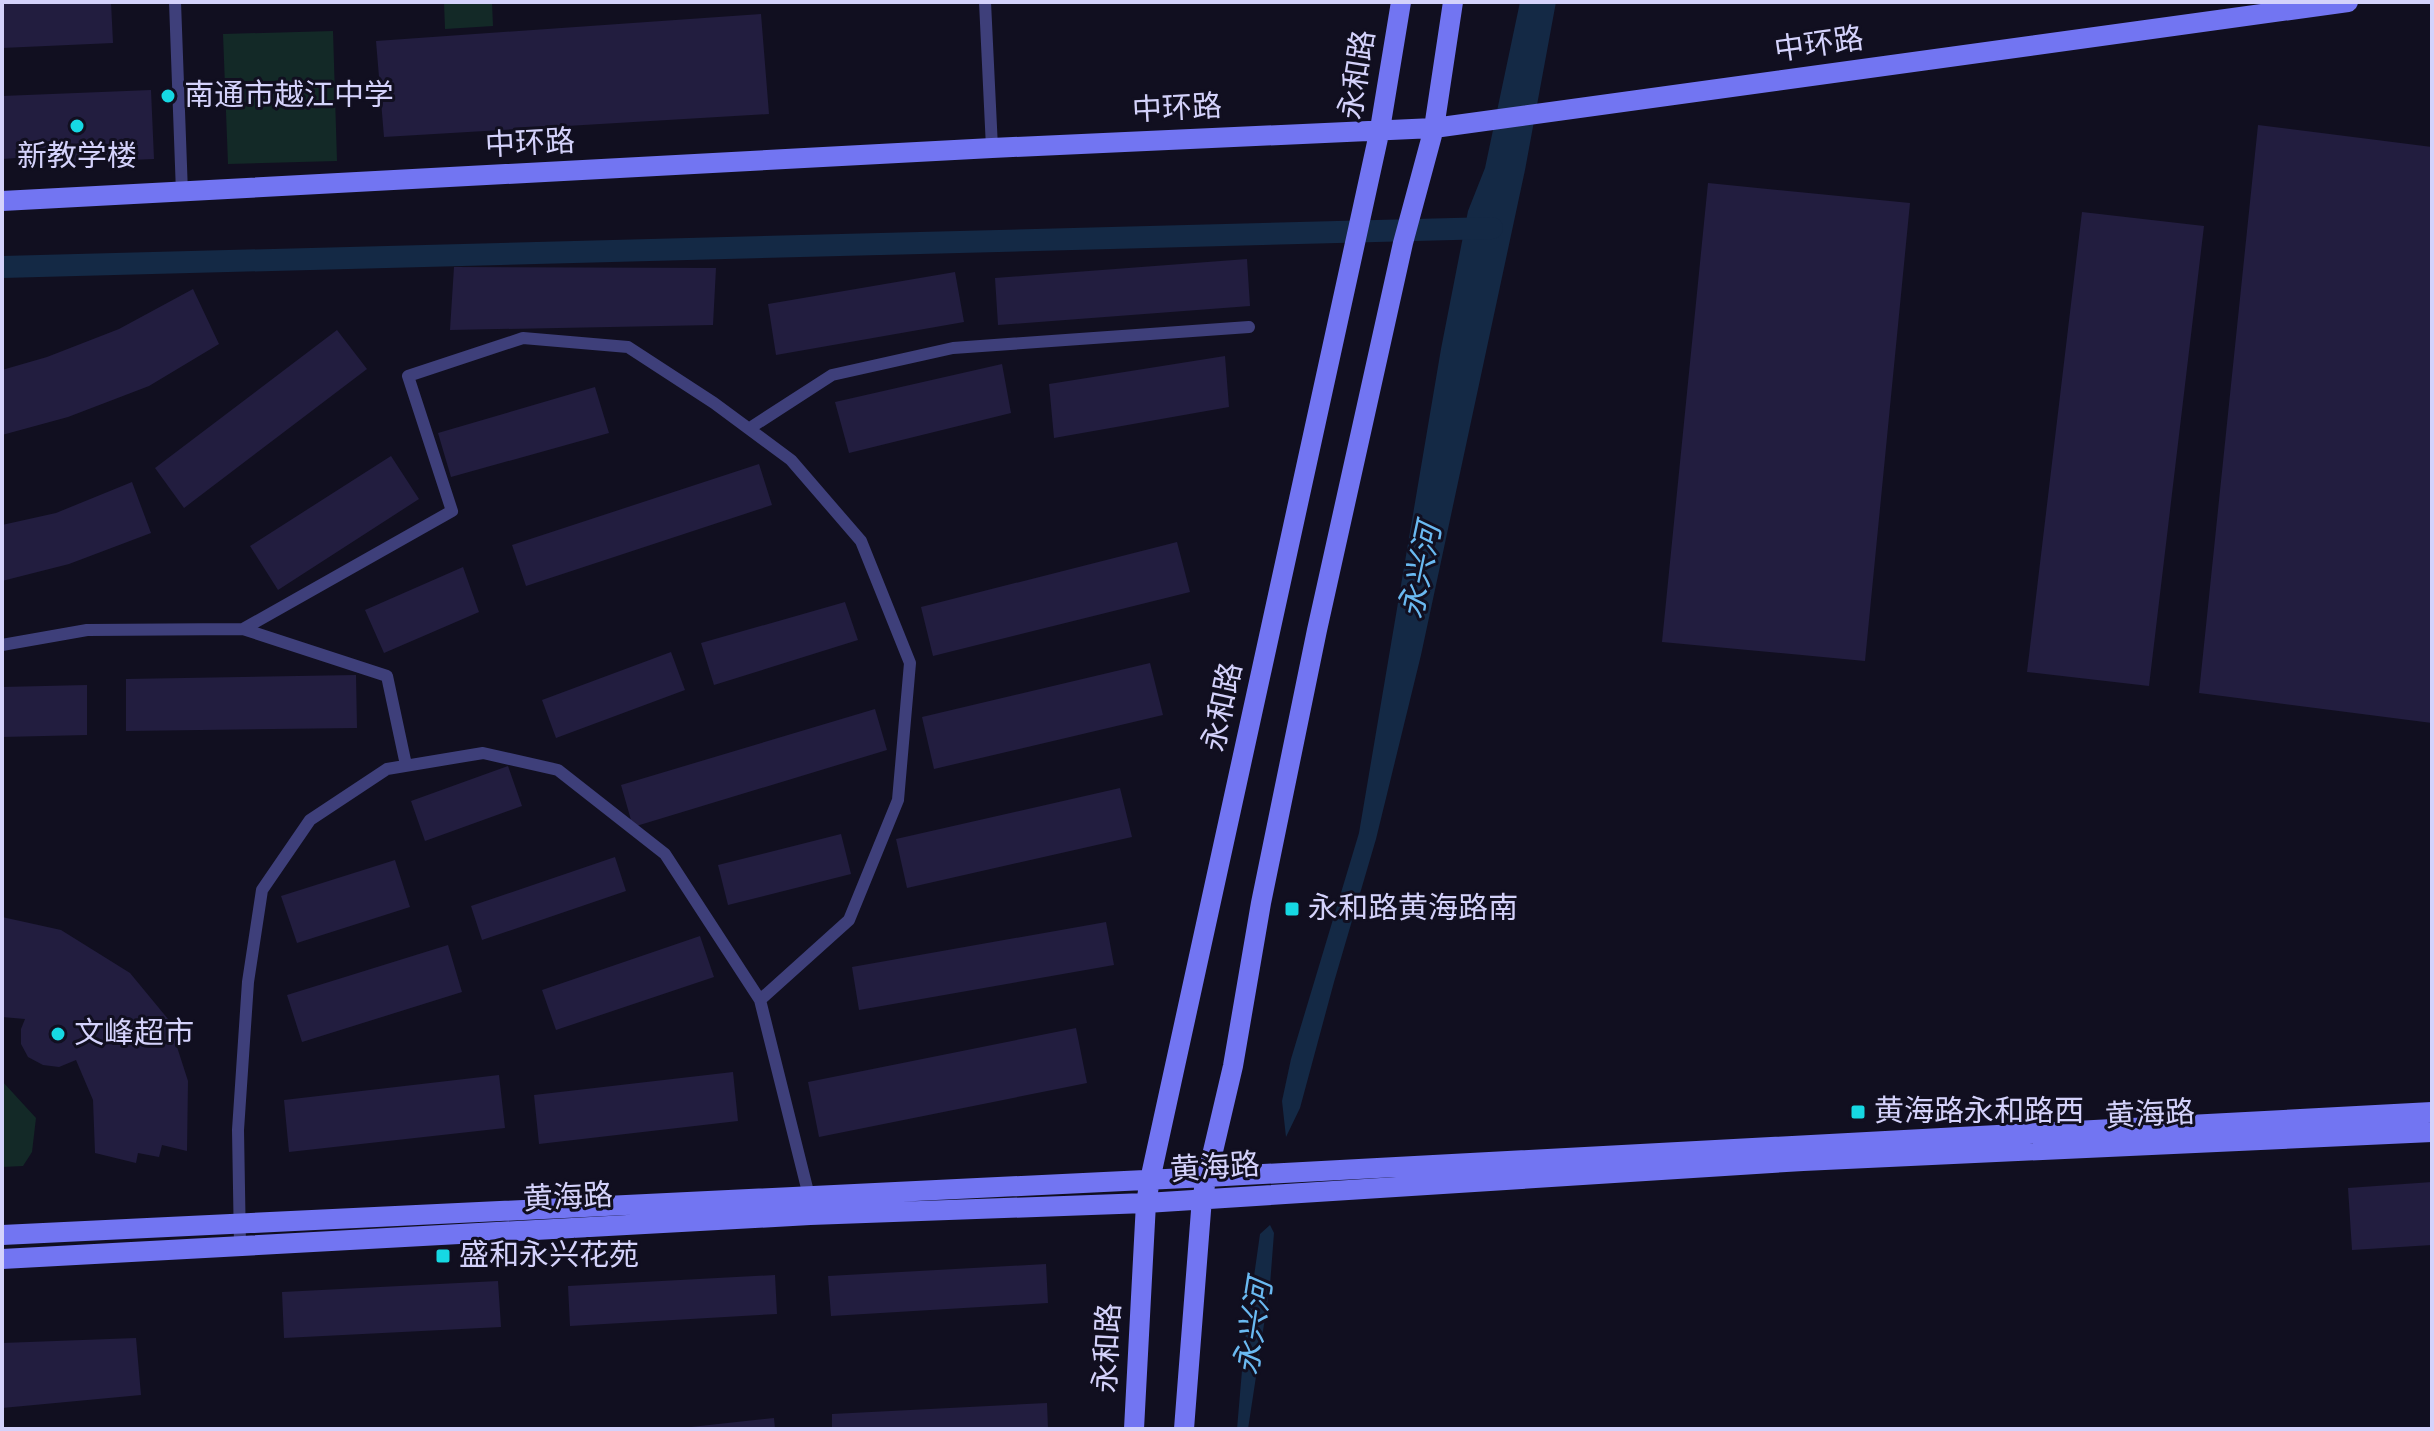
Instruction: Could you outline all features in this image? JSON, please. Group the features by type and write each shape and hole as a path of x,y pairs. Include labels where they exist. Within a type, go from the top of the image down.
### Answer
{"main road":[{"name":"永和路","path":"1134,1429 1146,1203 1150,1180 1380,129 1401,2"},
{"path":"1184,1429 1202,1198 1233,1066 1261,903 1317,630 1403,243 1434,128 1453,2"},
{"name":"中环路","path":"2,201 992,148 1434,128 2348,2"},
{"name":"黄海路","path":"2,1259 240,1246 1150,1180 2432,1112"},
{"name":"黄海路","path":"2,1235 810,1205 1146,1203 1803,1161 2432,1132"}],"lane":[{"path":"175,2 182,193"},
{"path":"985,2 992,148"},
{"path":"750,428 832,375 953,348 1249,327"},
{"path":"243,629 452,511 408,376 523,338 628,347 750,428 791,460 861,541 910,663 898,800 849,920 760,1000"},
{"path":"2,645 87,630 243,629 387,676 406,765"},
{"path":"240,1246 238,1130 248,982 262,890 310,820 387,769 483,753 558,770 665,854 760,1000 810,1205"}],"green space":[{"path":"444,2 492,2 493,26 445,29"},
{"path":"333,31 337,161 228,164 223,34"},
{"path":"2,1081 36,1118 32,1152 23,1166 2,1167"}],"water":[{"name":"永兴河","path":"1520,2 1556,2 1525,170 1421,655 1376,839 1300,1108 1286,1137 1282,1101 1291,1059 1359,833 1441,349 1468,211 1485,168"},
{"name":"永兴河","path":"1270,1225 1274,1233 1270,1285 1248,1429 1237,1429 1244,1347 1260,1234"}],"building":[{"path":"2,2 111,2 113,43 2,48"},
{"path":"761,14 769,114 384,137 376,41"},
{"name":"新教学楼","path":"151,90 154,159 60,163 60,155 2,159 2,96"},
{"path":"2258,125 2432,147 2432,723 2199,693"},
{"path":"1708,183 1910,203 1865,661 1662,642"},
{"path":"2082,212 2204,226 2149,686 2027,672"},
{"path":"1247,259 1250,306 998,325 995,278"},
{"path":"454,267 716,268 713,325 450,330"},
{"path":"955,272 964,322 776,355 768,304"},
{"path":"193,289 219,344 149,386 68,417 2,435 2,370 47,357 119,329"},
{"path":"337,330 367,369 184,508 155,468"},
{"path":"1225,356 1229,407 1054,438 1049,384"},
{"path":"1002,364 1011,413 849,453 835,402"},
{"path":"595,387 609,433 451,477 438,433"},
{"path":"391,456 419,499 278,590 250,546"},
{"path":"759,464 772,505 526,586 512,545"},
{"path":"132,482 151,533 69,564 2,581 2,525 56,513"},
{"path":"1177,542 1190,592 933,656 921,607"},
{"path":"463,567 479,612 384,653 365,610"},
{"path":"845,602 858,640 714,685 701,643"},
{"path":"671,652 685,690 556,738 542,700"},
{"path":"1150,663 1163,715 934,769 922,717"},
{"path":"356,675 357,728 126,731 126,679"},
{"path":"87,685 87,735 2,737 2,687"},
{"path":"875,709 887,750 633,827 621,785"},
{"path":"508,766 522,806 425,841 411,801"},
{"path":"1120,788 1132,837 907,888 896,839"},
{"path":"841,834 851,874 728,905 718,865"},
{"path":"615,857 626,891 482,940 471,906"},
{"path":"395,860 410,907 297,943 281,896"},
{"path":"2,917 61,930 130,973 168,1019 188,1081 187,1151 162,1145 159,1157 138,1153 136,1163 95,1153 93,1100 76,1060 59,1067 43,1065 28,1057 21,1044 25,1019 2,1017"},
{"path":"1106,922 1114,965 859,1010 852,967"},
{"path":"700,936 714,977 556,1030 542,990"},
{"path":"448,945 462,992 302,1042 287,995"},
{"path":"1076,1028 1087,1083 819,1137 808,1082"},
{"path":"733,1072 738,1121 539,1144 534,1095"},
{"path":"499,1075 505,1128 289,1152 284,1100"},
{"path":"2432,1182 2432,1245 2352,1250 2348,1188"},
{"path":"1046,1264 1048,1303 831,1316 828,1276"},
{"path":"775,1275 777,1314 570,1326 568,1286"},
{"path":"498,1281 501,1327 284,1338 282,1292"},
{"path":"136,1338 141,1395 2,1408 2,1343"},
{"path":"1047,1403 1048,1429 832,1429 832,1414"},
{"path":"774,1418 775,1429 691,1429 691,1427"}],"waterway":[{"path":"2,267 1492,228"}],"place":[{"name":"南通市越江中学","path":"168,96"},
{"name":"新教学楼","path":"77,126"},
{"name":"永和路黄海路南","path":"1292,909"},
{"name":"文峰超市","path":"58,1034"},
{"name":"黄海路永和路西","path":"1858,1112"},
{"name":"盛和永兴花苑","path":"443,1256"}]}
